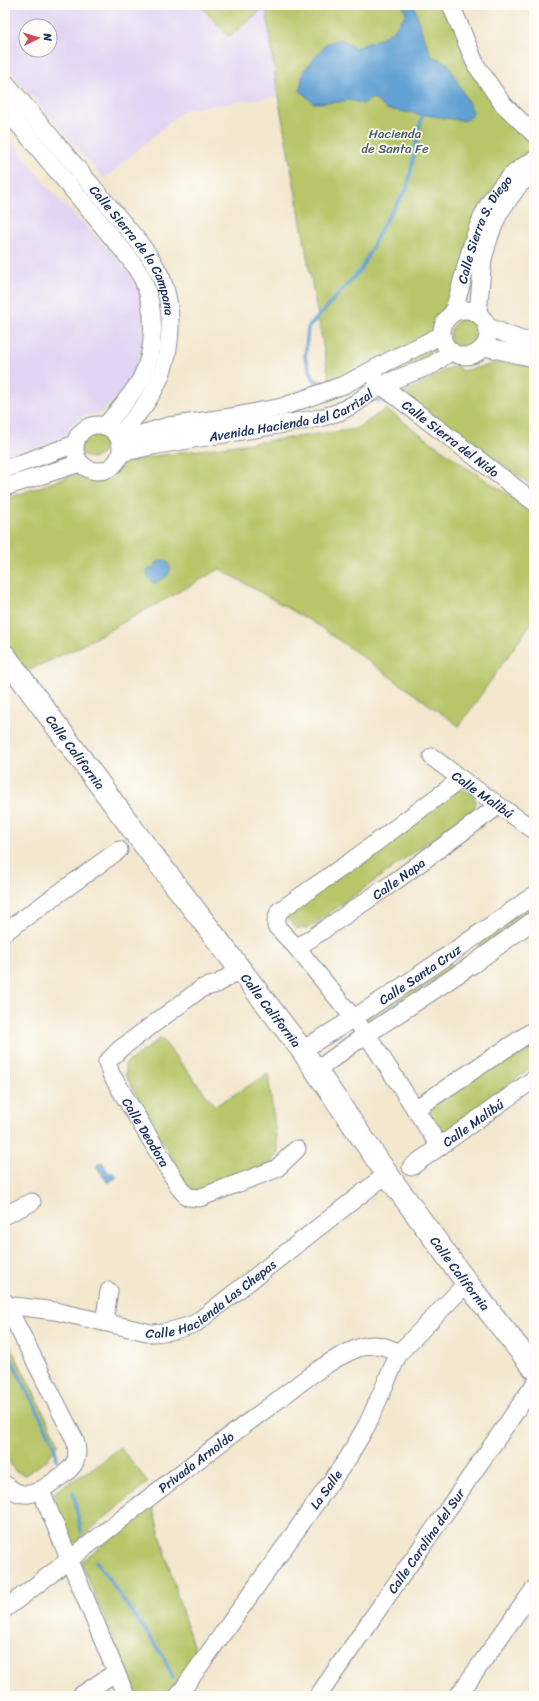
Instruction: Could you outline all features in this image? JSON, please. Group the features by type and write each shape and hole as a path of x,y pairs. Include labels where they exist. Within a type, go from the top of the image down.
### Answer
{"main road":[{"name":"Calle California","path":"5,656 134,831 302,1050 387,1174 467,1283 534,1368"}],"street":[{"path":"451,5 476,65 502,103 534,134"},
{"name":"Calle Sierra de la Campana","path":"7,88 148,253 161,278 170,317 166,357 161,376 147,402 120,443"},
{"name":"Calle Sierra de la Campana","path":"5,108 130,259 143,280 151,305 152,327 150,356 141,379 128,400 105,426"},
{"name":"Calle Sierra S. Diego","path":"453,313 463,282 477,227 486,206 500,186 526,164 534,160"},
{"name":"Calle Sierra S. Diego","path":"478,313 483,259 490,235 499,213 519,185 534,171"},
{"path":"106,229 118,217"},
{"path":"466,309 478,313 484,319 488,327 488,338 484,347 477,353 468,356 459,355 451,351 444,342 442,335 442,330 446,320 453,313 466,309"},
{"path":"488,327 522,340 534,341"},
{"name":"Avenida Hacienda del Carrizal","path":"120,443 169,426 231,417 282,407 346,384 442,335"},
{"path":"484,347 534,358"},
{"name":"Avenida Hacienda del Carrizal","path":"120,443 152,446 320,418 339,412 356,403 381,385 434,364 451,351"},
{"name":"Calle Sierra del Nido","path":"370,372 381,385 534,502"},
{"path":"330,390 339,412"},
{"path":"147,402 150,417 169,426"},
{"path":"97,425 111,428 120,443 114,466 100,472 85,468 80,463 75,450 75,444 78,436 83,430 90,426 97,425"},
{"path":"5,469 75,444"},
{"path":"5,487 80,463"},
{"name":"Calle Malibú","path":"432,757 498,806 534,830"},
{"path":"440,1147 367,1035 297,948 276,926 276,921 279,910 354,859 461,779"},
{"name":"Calle Napa","path":"297,948 394,882 498,806"},
{"path":"5,932 119,850"},
{"name":"Calle Santa Cruz","path":"302,1050 461,947 534,895"},
{"name":"Calle Santa Cruz","path":"316,1071 534,920"},
{"path":"461,947 472,964"},
{"name":"Calle Deodora","path":"235,963 210,976 202,988 120,1049 107,1062 111,1074 181,1190 188,1197 199,1198 276,1169 297,1149"},
{"path":"415,1110 534,1030"},
{"name":"Calle Malibú","path":"411,1167 534,1079"},
{"name":"Calle Hacienda Las Chepas","path":"6,1304 55,1311 151,1333 165,1333 182,1329 196,1323 387,1174"},
{"path":"5,1215 32,1202"},
{"name":"La Salle","path":"178,1696 348,1458 368,1423 399,1353 467,1283"},
{"path":"104,1322 109,1291"},
{"path":"5,1484 17,1493 28,1494 41,1491 72,1468 77,1456 75,1440 6,1304"},
{"name":"Privada Arnoldo","path":"5,1609 241,1428 328,1364 355,1349 368,1345 388,1347 399,1353"},
{"name":"Calle Carolina del Sur","path":"318,1696 534,1385"},
{"path":"41,1491 126,1696"},
{"path":"458,1696 534,1589"},
{"path":"80,1696 116,1672"}],"shaded area":[{"path":"5,5 198,5 228,38 266,5 278,96 184,110 104,179 5,65"},
{"path":"5,132 49,189 119,260 136,282 143,305 145,329 140,356 134,374 125,388 102,413 87,415 77,419 65,437 5,460"}],"green space":[{"name":"Hacienda de Santa Fe","path":"200,5 448,5 457,30 534,136 534,158 460,281 442,330 332,394 278,96 266,6 229,37"},
{"path":"468,318 481,323 486,336 481,349 468,354 455,349 450,336 455,323"},
{"path":"440,343 444,351 401,376 395,366"},
{"path":"499,363 534,366 534,487 402,394 455,365 462,371"},
{"path":"386,409 466,467 534,512 534,619 459,726 319,626 220,569 77,648 27,671 5,642 5,499 77,474 156,456 356,429"},
{"path":"92,432 102,435 105,445 102,455 92,458 82,455 79,445 82,435"},
{"path":"459,789 473,794 476,801 474,809 309,928 296,928 285,916"},
{"path":"534,896 534,910 481,948 474,938"},
{"path":"447,958 453,967 370,1026 362,1017"},
{"path":"161,1038 215,1106 268,1074 278,1152 270,1164 199,1193 188,1187 126,1076 125,1064"},
{"path":"534,1038 534,1065 448,1131 437,1131 426,1113 429,1107"},
{"path":"5,1336 59,1443 47,1460 25,1475 15,1471 5,1455"},
{"path":"120,1447 148,1482 73,1544 52,1494 99,1464"},
{"path":"152,1506 196,1655 167,1696 137,1696 81,1562"}],"water":[{"path":"403,5 414,5 423,36 432,56 448,64 474,113 465,121 386,109 373,98 363,104 350,100 314,103 300,91 303,72 327,43 342,39 355,48 379,39 392,32 406,14"},
{"path":"166,560 171,569 167,576 155,583 149,578 147,570 155,567 157,562"},
{"path":"102,1162 109,1173 114,1173 117,1177 108,1183 96,1166"}],"waterway":[{"path":"326,384 314,380 305,358 308,328 362,268 384,223 407,189 423,111"},
{"path":"372,398 398,408"},
{"path":"5,1347 54,1444 57,1460"},
{"path":"73,1492 81,1531"},
{"path":"96,1561 163,1656 173,1678"}]}
